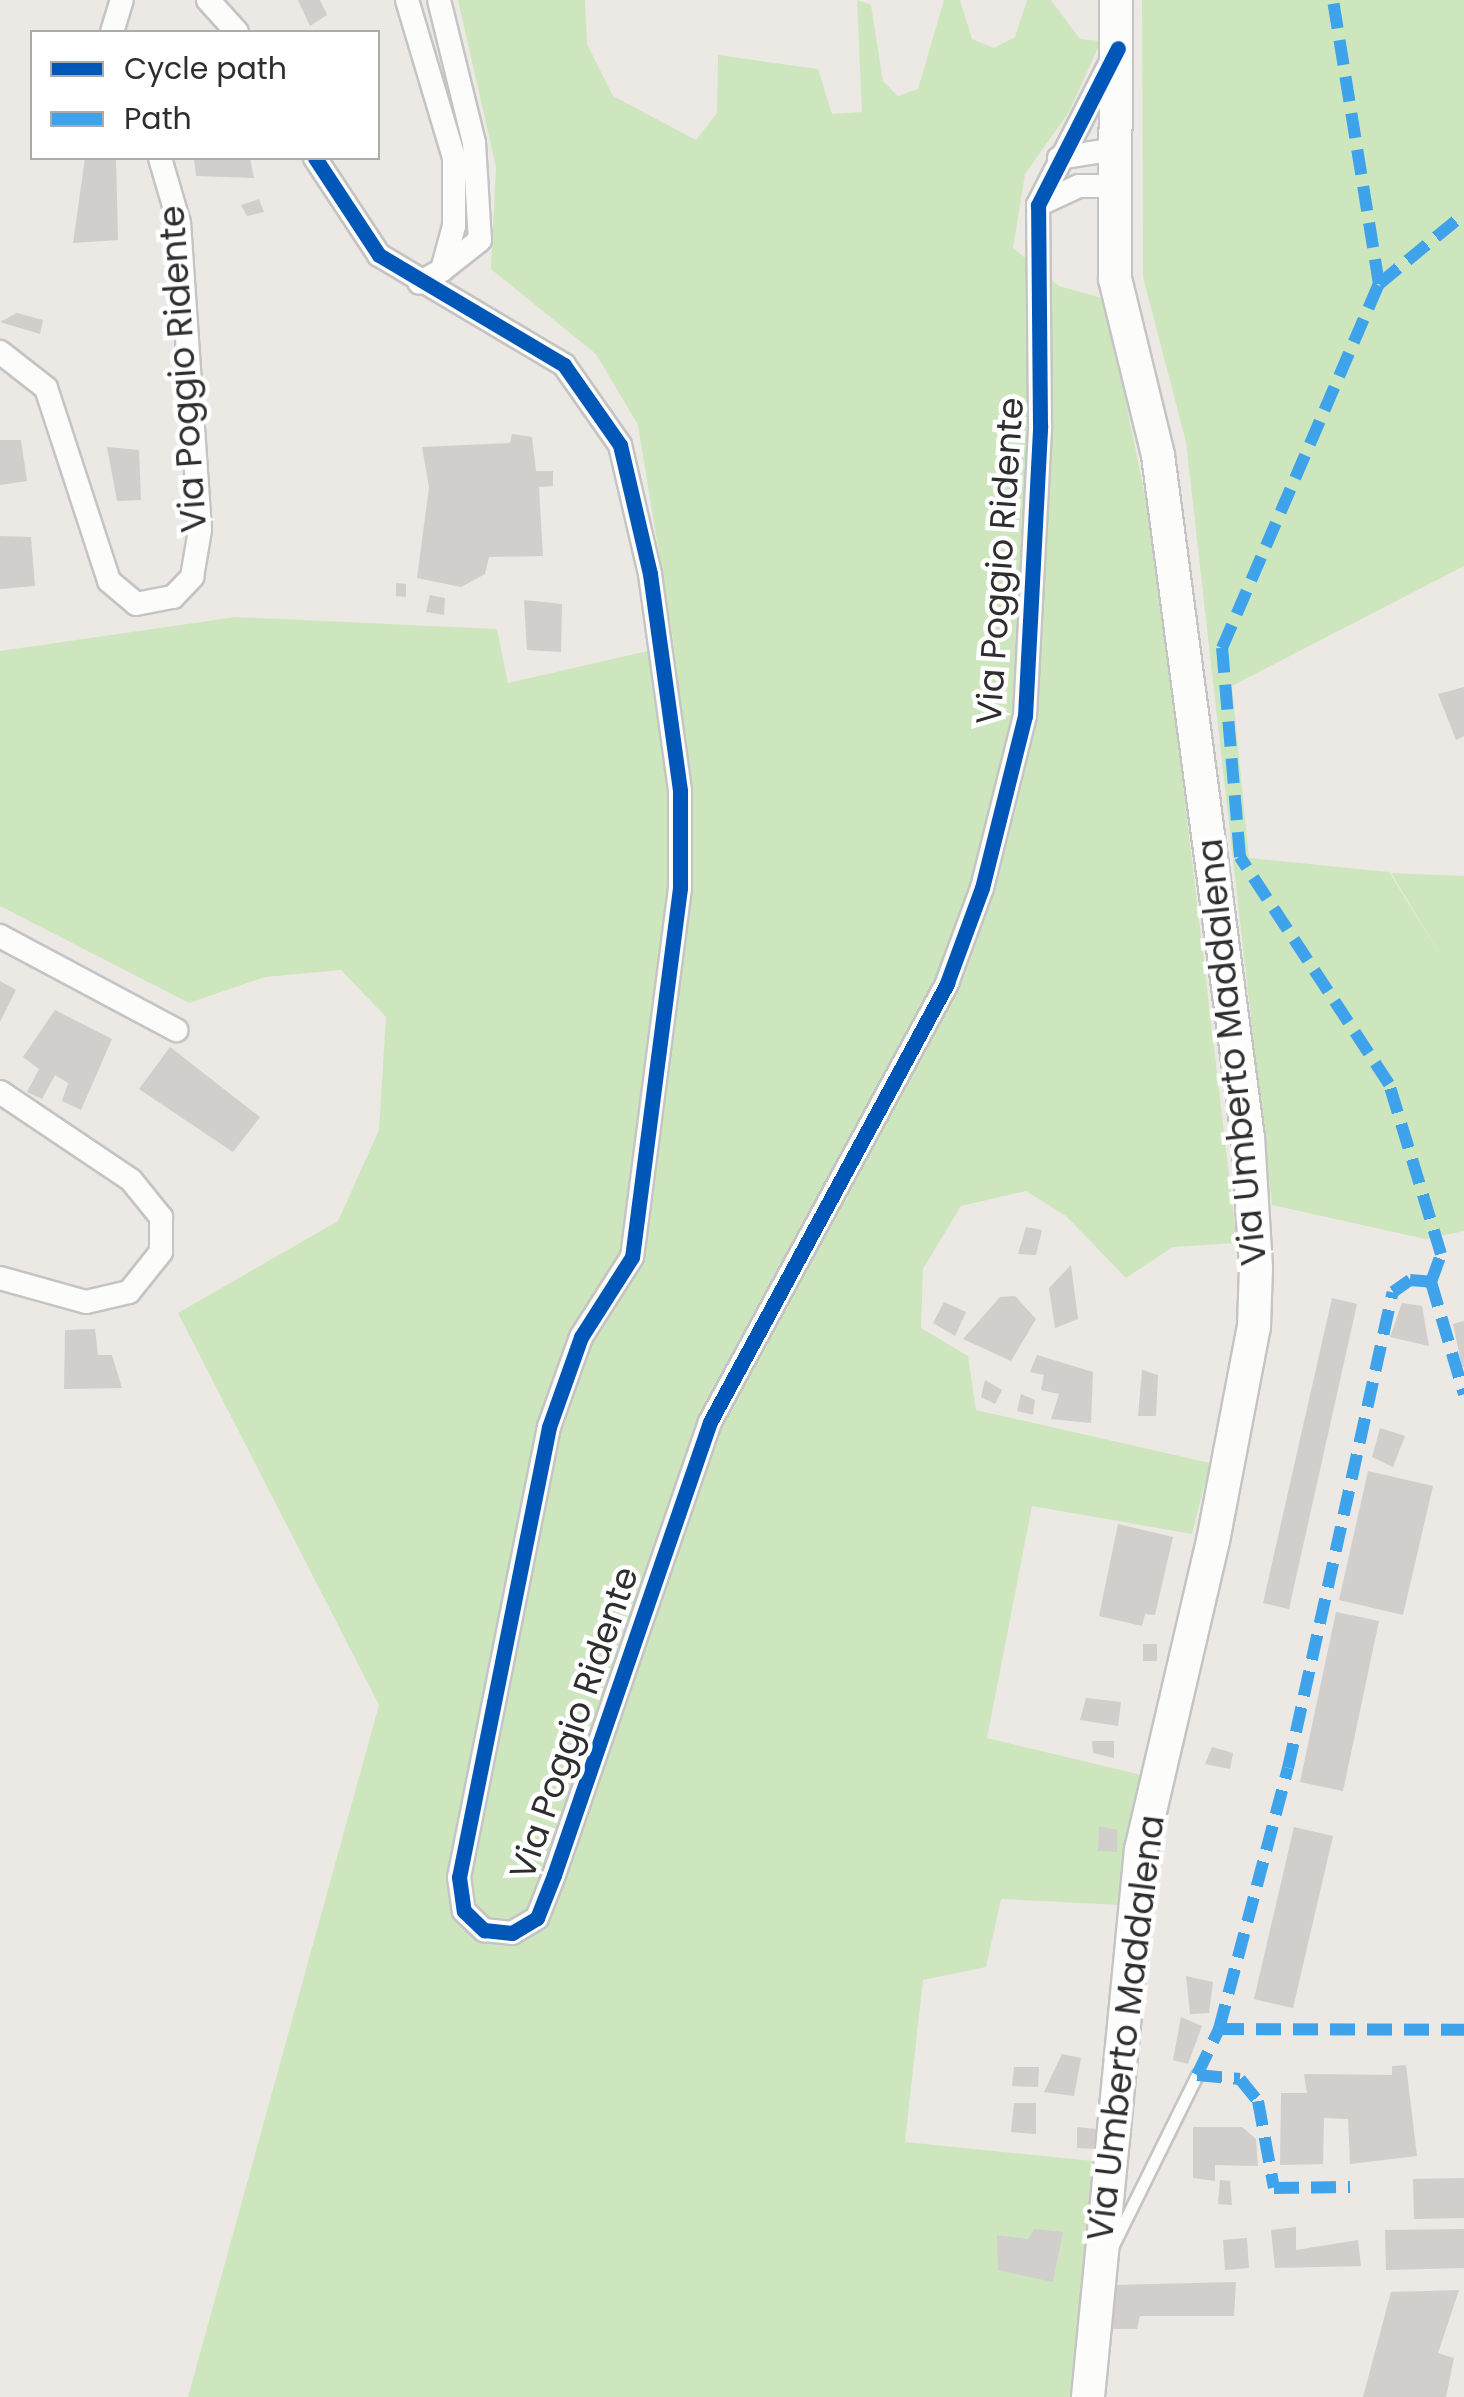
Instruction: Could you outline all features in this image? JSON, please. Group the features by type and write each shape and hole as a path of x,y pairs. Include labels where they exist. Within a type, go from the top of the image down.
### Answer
{"street":[{"path":"113,30 122,0"},
{"path":"208,0 235,30"},
{"path":"407,0 454,158 454,226 442,270"},
{"path":"419,283 480,240 474,142 439,0"},
{"name":"Via Umberto Maddalena","path":"1088,2397 1141,1850 1213,1542 1256,1268 1248,1138 1160,473 1115,280 1116,0"},
{"name":"Via Poggio Ridente","path":"316,160 359,236 419,283 564,365 620,445 650,574 680,791 680,888 632,1257 581,1337 549,1427 459,1877 464,1910 484,1930 512,1934 537,1918 554,1876 710,1422 947,983 982,888 1025,716 1040,407 1038,204 1118,48"},
{"path":"1059,158 1116,149"},
{"name":"Via Poggio Ridente","path":"0,352 46,388 109,580 136,604 173,597 192,577 200,530 179,223 161,160"},
{"path":"1038,204 1080,186 1114,186"},
{"path":"0,936 176,1030"},
{"path":"0,1092 132,1180 162,1218 162,1252 129,1292 86,1302 0,1278"}],"lane":[{"path":"1098,2271 1197,2076"}],"green space":[{"path":"458,0 585,0 587,44 613,96 696,140 717,113 718,55 818,69 832,114 862,112 857,0 871,5 883,81 898,96 918,89 944,0 960,0 972,39 994,48 1015,37 1027,0 1051,0 1080,39 1101,41 1069,112 1025,174 1013,248 1059,286 1105,299 1155,545 1237,1243 1173,1247 1126,1278 1066,1216 1026,1191 961,1206 923,1269 921,1328 968,1356 976,1410 1210,1463 1192,1534 1032,1506 987,1738 1142,1775 1121,1905 1001,1899 986,1967 923,1980 905,2142 1093,2161 1074,2397 188,2397 379,1705 178,1313 338,1221 379,1130 386,1017 341,970 265,977 189,1003 0,906 0,651 236,617 497,629 508,683 674,645 638,425 596,354 491,269 496,167"},
{"path":"1142,0 1464,0 1464,566 1232,686 1249,858 1389,872 1446,964 1391,873 1464,876 1464,1231 1425,1239 1272,1205 1186,442 1143,277"}],"building":[{"path":"298,0 320,0 327,15 310,26"},
{"path":"85,160 116,160 118,240 73,243"},
{"path":"194,160 250,160 254,178 196,176"},
{"path":"259,199 264,212 247,216 241,205"},
{"path":"17,313 43,320 40,334 0,322"},
{"path":"512,434 532,437 536,471 553,471 553,486 539,487 543,556 489,557 485,574 461,587 417,578 429,487 422,447 510,443"},
{"path":"0,440 21,440 27,481 0,485"},
{"path":"107,447 139,450 141,500 117,501"},
{"path":"0,536 31,537 35,586 0,589"},
{"path":"396,583 406,584 406,597 396,596"},
{"path":"430,595 445,598 444,615 426,612"},
{"path":"524,600 562,604 561,652 527,650"},
{"path":"1464,687 1464,736 1456,740 1438,694"},
{"path":"0,981 16,990 0,1022"},
{"path":"55,1010 112,1039 81,1110 62,1101 68,1083 55,1075 42,1099 27,1092 39,1069 23,1057"},
{"path":"170,1047 260,1117 233,1152 139,1089"},
{"path":"1026,1227 1042,1230 1036,1255 1018,1254"},
{"path":"1071,1265 1078,1319 1055,1328 1049,1288"},
{"path":"1015,1296 1036,1319 1011,1361 963,1339 1000,1297"},
{"path":"1332,1298 1357,1304 1289,1609 1263,1603"},
{"path":"944,1302 966,1312 955,1336 933,1323"},
{"path":"1402,1303 1422,1306 1429,1346 1390,1337"},
{"path":"1464,1321 1464,1367 1462,1367 1453,1324"},
{"path":"95,1329 98,1355 112,1355 122,1388 64,1389 65,1330"},
{"path":"1037,1355 1093,1372 1091,1423 1051,1419 1059,1394 1041,1390 1044,1375 1030,1372"},
{"path":"1142,1370 1158,1375 1156,1416 1138,1416"},
{"path":"985,1380 1002,1390 995,1404 981,1397"},
{"path":"1021,1394 1035,1400 1033,1415 1017,1411"},
{"path":"1380,1428 1405,1436 1393,1467 1372,1457"},
{"path":"1368,1471 1433,1486 1403,1615 1339,1600"},
{"path":"1118,1524 1173,1537 1155,1615 1145,1614 1142,1626 1099,1616"},
{"path":"1336,1612 1379,1621 1343,1791 1300,1782"},
{"path":"1143,1644 1157,1644 1157,1661 1143,1661"},
{"path":"1086,1698 1121,1702 1118,1726 1080,1720"},
{"path":"1092,1741 1114,1741 1114,1758 1093,1753"},
{"path":"1212,1747 1233,1753 1230,1769 1205,1764"},
{"path":"1099,1826 1117,1830 1117,1852 1098,1851"},
{"path":"1294,1827 1333,1836 1293,2008 1254,1999"},
{"path":"1186,1976 1213,1982 1209,2013 1190,2014"},
{"path":"1181,2017 1202,2026 1188,2064 1173,2060"},
{"path":"1062,2054 1081,2058 1074,2096 1044,2092"},
{"path":"1406,2065 1417,2156 1350,2164 1348,2119 1324,2118 1323,2164 1280,2165 1281,2093 1307,2093 1304,2074 1392,2075 1392,2066"},
{"path":"1014,2067 1039,2067 1038,2087 1012,2086"},
{"path":"1014,2103 1036,2103 1036,2134 1011,2132"},
{"path":"1077,2127 1095,2129 1095,2149 1077,2148"},
{"path":"1193,2127 1242,2127 1256,2139 1258,2166 1215,2165 1215,2181 1193,2178"},
{"path":"1464,2178 1464,2218 1414,2219 1413,2179"},
{"path":"1220,2180 1230,2181 1232,2205 1218,2204"},
{"path":"1296,2227 1296,2250 1358,2240 1361,2266 1275,2268 1271,2230"},
{"path":"1034,2229 1063,2232 1053,2282 998,2270 997,2235 1028,2239"},
{"path":"1464,2229 1464,2268 1386,2270 1385,2230"},
{"path":"1247,2238 1249,2268 1225,2270 1223,2240"},
{"path":"1236,2282 1234,2316 1140,2316 1137,2329 1112,2329 1114,2285"},
{"path":"1459,2290 1438,2353 1454,2358 1446,2397 1363,2397 1391,2292"}],"marked path":[{"path":"1197,2075 1219,2029 1288,1768 1393,1292 1410,1280 1431,1282 1441,1254 1389,1084 1240,857 1222,648 1379,284 1333,0"},
{"path":"1379,284 1464,214"},
{"path":"1431,1282 1464,1394"},
{"path":"1219,2029 1464,2030"},
{"path":"1197,2075 1240,2079 1258,2101 1274,2188 1350,2187"}],"cycle path":[{"path":"316,160 379,255 564,365 620,445 650,574 680,791 680,888 632,1257 581,1337 549,1427 459,1877 464,1911 484,1930 512,1933 537,1918 554,1875 710,1422 947,983 982,888 1025,716 1040,425 1038,205 1118,48"}]}
